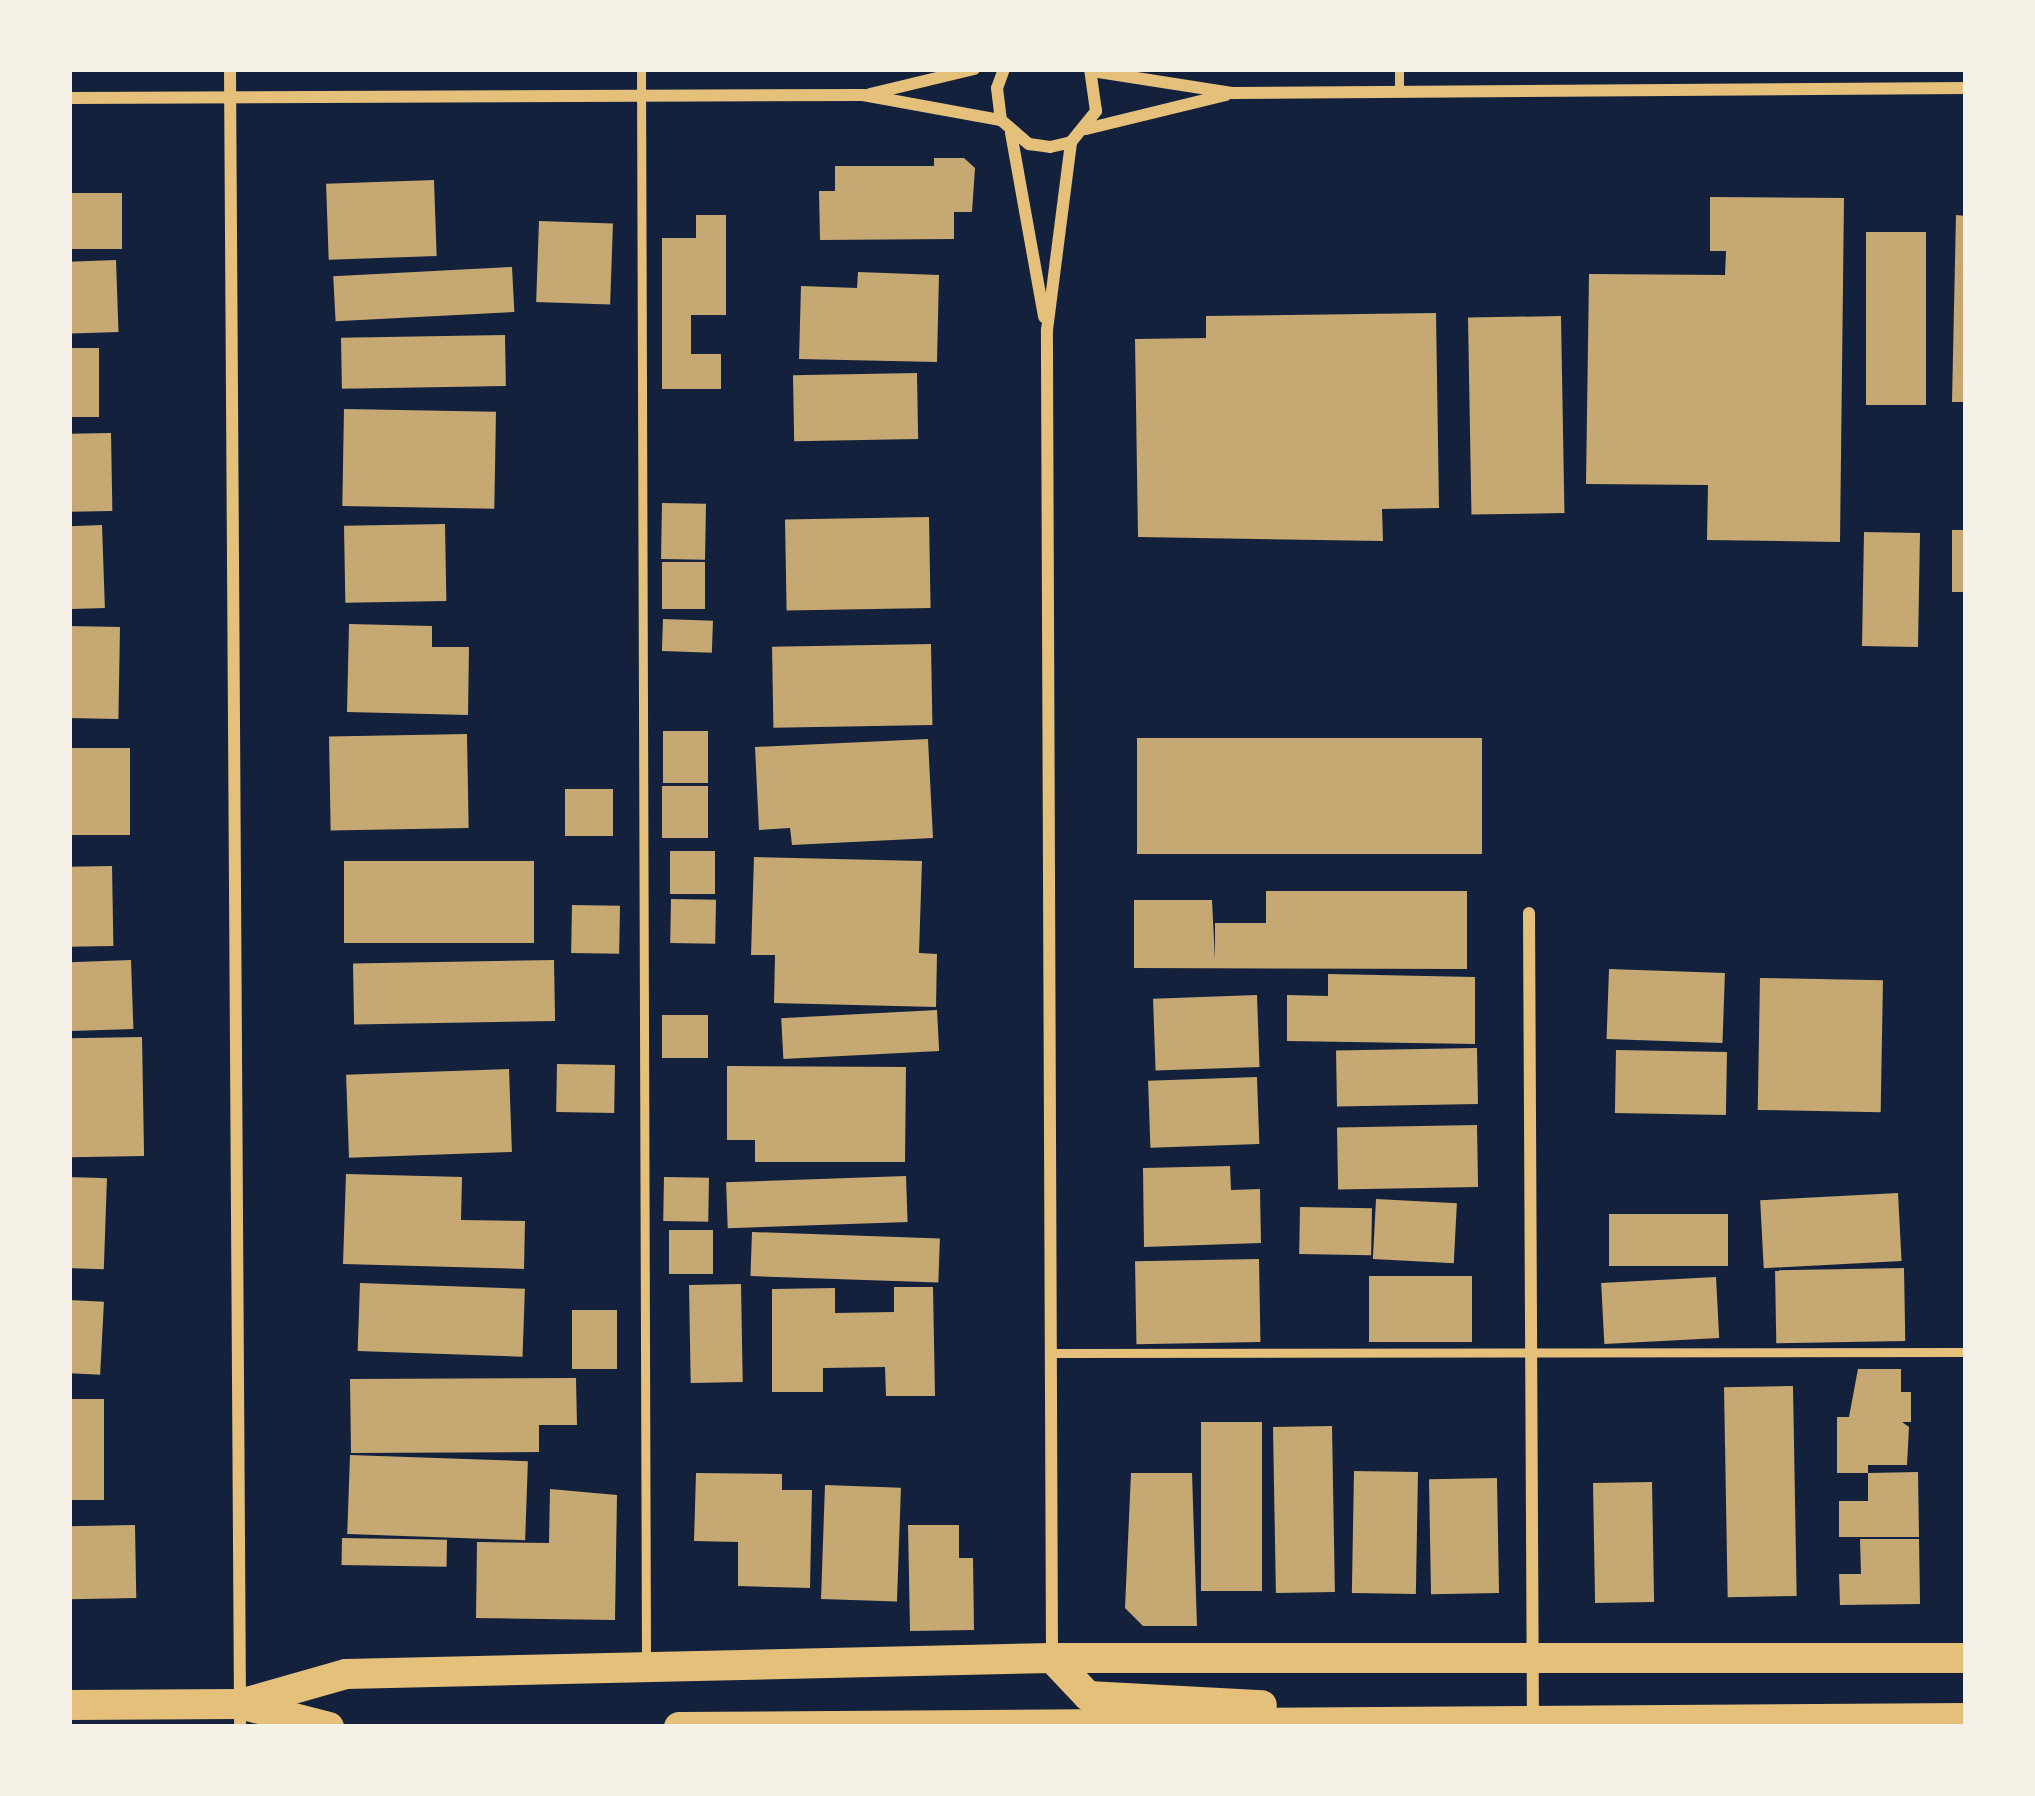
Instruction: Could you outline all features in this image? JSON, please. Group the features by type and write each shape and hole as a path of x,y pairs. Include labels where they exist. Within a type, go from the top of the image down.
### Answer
{"main road":[{"path":"1052,1658 1088,1696 1199,1696 1270,1706 1309,1721"},
{"path":"240,1715 346,1674 1052,1658 1966,1658"},
{"path":"69,1705 240,1715 329,1727"},
{"path":"679,1727 1966,1718"}],"street":[{"path":"230,69 240,1715"},
{"path":"863,95 974,69"},
{"path":"1004,69 997,88 1001,120 1011,133 1047,330"},
{"path":"1086,129 1098,91 1091,70 1233,93 1966,88"},
{"path":"1011,133 1050,147 1071,142 1086,129 1233,93"},
{"path":"69,98 863,95 1001,120"},
{"path":"1052,1658 1047,330 1071,142"},
{"path":"1529,913 1533,1719"}],"lane":[{"path":"641,69 646,1667"},
{"path":"1399,69 1399,92"},
{"path":"1051,1353 1966,1352"}],"building":[{"path":"934,158 964,158 975,168 972,212 954,212 954,239 820,240 819,191 835,191 835,166 934,166"},
{"path":"434,180 437,256 329,260 326,184"},
{"path":"69,193 122,193 122,249 69,249"},
{"path":"1710,197 1844,198 1840,542 1707,540 1708,485 1586,484 1589,274 1725,275 1726,251 1710,251"},
{"path":"696,215 726,215 726,315 691,315 691,354 721,354 721,389 662,389 662,238 696,238"},
{"path":"1956,215 1966,216 1966,402 1952,402"},
{"path":"539,221 613,224 610,305 536,302"},
{"path":"1866,232 1926,232 1926,405 1866,405"},
{"path":"116,260 119,332 72,334 69,262"},
{"path":"512,267 514,312 336,321 333,276"},
{"path":"858,272 939,275 937,362 799,359 801,286 857,288"},
{"path":"1436,313 1439,508 1382,509 1383,541 1138,537 1135,339 1206,338 1206,316"},
{"path":"1561,316 1564,513 1471,515 1468,318"},
{"path":"505,335 506,386 342,389 341,338"},
{"path":"69,348 99,348 99,417 69,417"},
{"path":"917,373 918,439 794,441 793,375"},
{"path":"344,409 496,412 494,509 342,506"},
{"path":"111,433 112,511 70,512 69,434"},
{"path":"662,503 706,504 705,560 661,559"},
{"path":"929,517 931,608 787,610 785,520"},
{"path":"445,524 446,601 345,603 344,526"},
{"path":"102,525 105,608 72,609 69,526"},
{"path":"1952,530 1966,530 1966,592 1952,592"},
{"path":"1864,532 1920,533 1918,647 1862,646"},
{"path":"662,562 705,562 705,609 662,609"},
{"path":"663,619 713,621 712,653 662,651"},
{"path":"349,624 432,626 432,647 469,647 468,715 347,712"},
{"path":"69,626 120,627 118,719 69,718"},
{"path":"931,644 932,725 773,728 772,647"},
{"path":"663,731 708,731 708,783 663,783"},
{"path":"467,734 469,828 331,830 329,736"},
{"path":"1137,738 1482,738 1482,854 1137,854"},
{"path":"928,739 933,838 792,845 790,828 759,830 755,747"},
{"path":"69,748 130,748 130,835 69,835"},
{"path":"662,786 708,786 708,838 662,838"},
{"path":"565,789 613,789 613,836 565,836"},
{"path":"670,851 715,851 715,894 670,894"},
{"path":"754,857 922,861 919,953 937,954 936,1007 774,1003 775,955 751,955"},
{"path":"344,861 534,861 534,943 344,943"},
{"path":"112,866 113,946 70,947 69,867"},
{"path":"1266,891 1467,891 1467,969 1134,968 1134,900 1212,900 1215,960 1215,923 1266,923"},
{"path":"671,899 716,900 715,944 670,943"},
{"path":"572,905 620,906 619,954 571,953"},
{"path":"131,960 133,1029 71,1031 69,962"},
{"path":"554,960 555,1021 354,1024 353,964"},
{"path":"1609,969 1725,973 1722,1043 1607,1039"},
{"path":"1328,974 1475,977 1475,1044 1287,1041 1287,995 1328,996"},
{"path":"1760,978 1883,980 1881,1112 1758,1110"},
{"path":"1257,995 1260,1067 1156,1071 1153,999"},
{"path":"937,1010 939,1051 783,1059 781,1018"},
{"path":"662,1015 708,1015 708,1058 662,1058"},
{"path":"142,1037 144,1156 71,1157 69,1038"},
{"path":"1477,1048 1478,1104 1337,1106 1336,1050"},
{"path":"1616,1050 1727,1052 1726,1115 1615,1113"},
{"path":"557,1064 615,1065 614,1113 556,1112"},
{"path":"727,1066 906,1067 905,1162 755,1162 755,1140 727,1140"},
{"path":"509,1069 512,1152 349,1158 346,1075"},
{"path":"1257,1077 1259,1144 1150,1148 1148,1081"},
{"path":"1477,1125 1478,1187 1338,1189 1337,1127"},
{"path":"1230,1166 1231,1190 1260,1189 1261,1243 1144,1247 1143,1168"},
{"path":"346,1174 462,1177 461,1220 525,1221 524,1269 343,1264"},
{"path":"906,1176 908,1222 728,1228 726,1182"},
{"path":"69,1177 107,1178 104,1269 69,1268"},
{"path":"664,1177 709,1178 708,1222 663,1221"},
{"path":"1898,1193 1902,1261 1764,1268 1760,1200"},
{"path":"1376,1199 1457,1203 1454,1263 1373,1259"},
{"path":"1300,1207 1372,1208 1371,1255 1299,1254"},
{"path":"1609,1214 1728,1214 1728,1266 1609,1266"},
{"path":"669,1230 713,1230 713,1274 669,1274"},
{"path":"752,1232 940,1239 938,1283 750,1276"},
{"path":"1259,1259 1260,1342 1136,1344 1135,1261"},
{"path":"1904,1268 1905,1341 1776,1343 1775,1270"},
{"path":"1369,1276 1472,1276 1472,1342 1369,1342"},
{"path":"1716,1277 1719,1338 1604,1344 1601,1283"},
{"path":"360,1283 525,1289 523,1357 358,1351"},
{"path":"741,1284 743,1382 691,1383 689,1285"},
{"path":"894,1287 933,1287 935,1396 886,1396 885,1367 823,1368 823,1392 772,1392 772,1289 835,1288 835,1313 894,1312"},
{"path":"69,1300 104,1302 100,1375 69,1373"},
{"path":"572,1310 617,1310 617,1369 572,1369"},
{"path":"1858,1369 1901,1369 1901,1392 1911,1392 1911,1422 1902,1422 1909,1427 1907,1465 1868,1465 1868,1473 1837,1473 1837,1417 1849,1417"},
{"path":"576,1378 577,1425 539,1425 539,1452 351,1453 350,1379"},
{"path":"1793,1386 1797,1596 1728,1597 1724,1387"},
{"path":"69,1399 104,1399 104,1500 69,1500"},
{"path":"1201,1422 1262,1422 1262,1591 1201,1591"},
{"path":"1332,1426 1335,1592 1276,1593 1273,1427"},
{"path":"350,1455 528,1461 525,1540 347,1534"},
{"path":"1354,1471 1418,1472 1416,1594 1352,1593"},
{"path":"1918,1472 1919,1537 1839,1537 1839,1501 1868,1501 1868,1473"},
{"path":"696,1473 782,1474 782,1490 812,1490 810,1588 738,1586 738,1542 694,1541"},
{"path":"1131,1473 1192,1473 1197,1626 1143,1626 1125,1608"},
{"path":"1497,1478 1499,1593 1431,1594 1429,1479"},
{"path":"1652,1482 1654,1602 1595,1603 1593,1483"},
{"path":"825,1485 901,1488 897,1602 821,1599"},
{"path":"550,1489 617,1495 615,1620 476,1618 477,1542 549,1543"},
{"path":"135,1525 136,1598 70,1599 69,1526"},
{"path":"908,1525 959,1525 959,1558 973,1558 974,1630 910,1631"},
{"path":"342,1538 447,1540 447,1567 342,1565"},
{"path":"1860,1539 1919,1539 1920,1604 1840,1605 1839,1574 1861,1574"}]}
